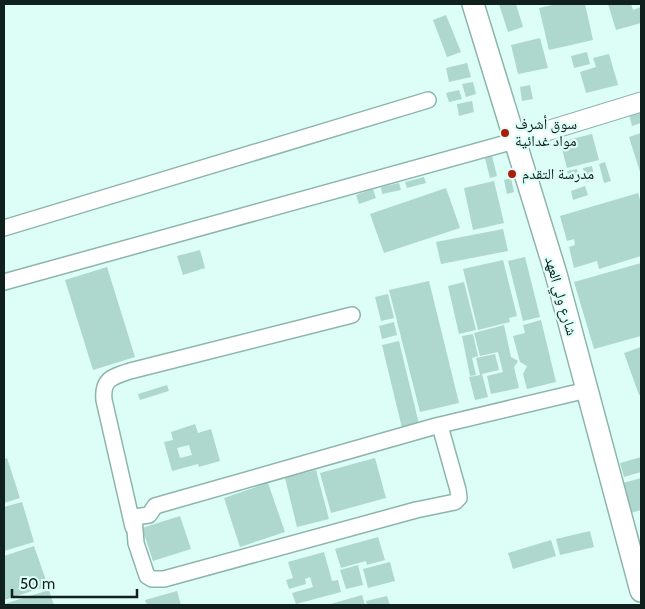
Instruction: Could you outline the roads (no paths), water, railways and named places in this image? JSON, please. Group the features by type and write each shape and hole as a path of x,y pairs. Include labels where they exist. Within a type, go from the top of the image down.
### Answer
{"main road":[{"name":"شارع ولي العهد","path":"473,4 556,274 641,591"}],"street":[{"path":"4,228 428,100"},
{"path":"4,282 514,141 641,102"},
{"path":"352,315 130,371 115,376 108,382 103,389 104,400 136,543 147,576 152,579 164,580 416,510 455,502 459,498 458,490 440,426"},
{"path":"136,543 134,517 149,514 155,506 440,426 587,390"}],"place":[{"name":"سوق أشرف مواد غدائية","path":"505,133"},
{"name":"مدرسة التقدم","path":"512,174"}]}
